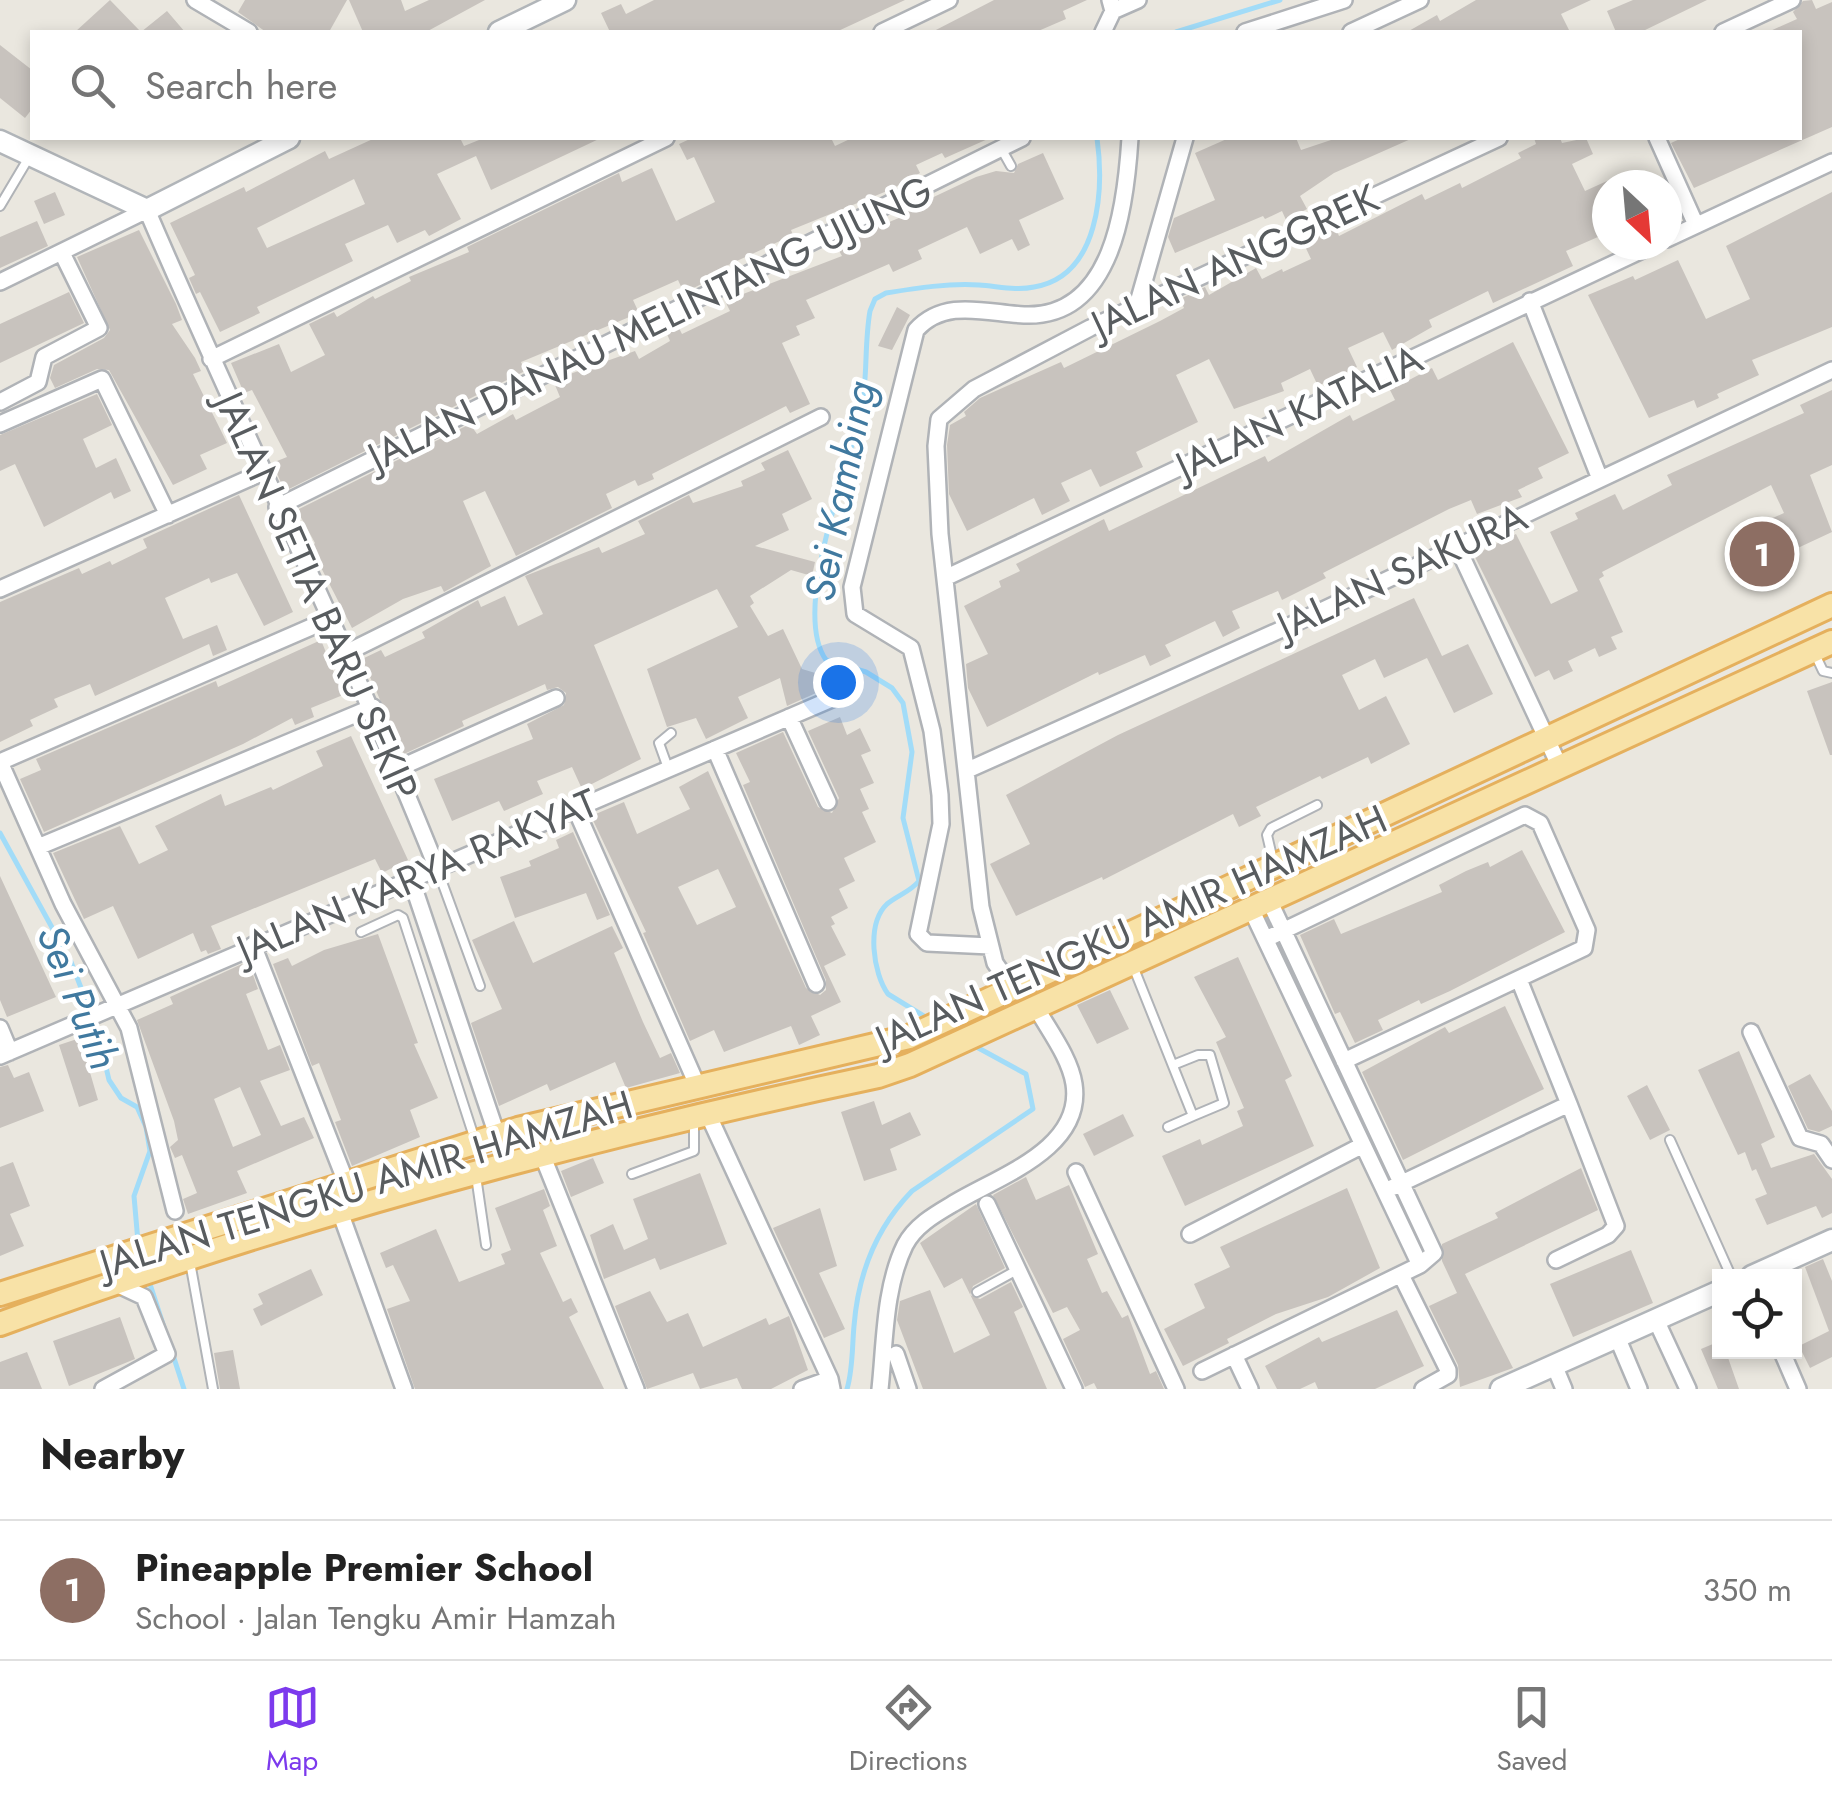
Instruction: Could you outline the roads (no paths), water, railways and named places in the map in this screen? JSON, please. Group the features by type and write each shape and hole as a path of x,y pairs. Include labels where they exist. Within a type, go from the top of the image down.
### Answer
{"main road":[{"name":"JALAN TENGKU AMIR HAMZAH","path":"0,1324 124,1282 346,1182 497,1136 875,1048 925,1030 1832,605"},
{"name":"JALAN TENGKU AMIR HAMZAH","path":"182,1253 340,1212 534,1154 700,1113 878,1076 992,1030 1823,646"},
{"path":"497,1136 534,1154"},
{"name":"JALAN TENGKU AMIR HAMZAH","path":"0,1294 124,1282"}],"street":[{"path":"194,0 246,30"},
{"path":"503,30 565,0"},
{"path":"886,30 949,0"},
{"path":"1104,30 1111,5 1138,0"},
{"path":"1251,30 1344,0"},
{"path":"1355,30 1420,0"},
{"path":"1727,30 1792,0"},
{"path":"0,282 285,140"},
{"path":"211,359 662,140"},
{"name":"JALAN DANAU MELINTANG UJUNG","path":"278,507 1019,140"},
{"path":"990,946 927,942 918,934 940,824 932,731 912,648 856,614 852,587 916,330 927,318 944,310 1049,313 1091,286 1110,254 1118,226 1130,140"},
{"path":"1136,306 1184,140"},
{"name":"JALAN ANGGREK","path":"945,578 936,446 939,419 974,388 1136,306 1495,140"},
{"path":"1658,140 1696,225"},
{"path":"0,141 147,210"},
{"path":"1682,231 1832,162"},
{"name":"JALAN SETIA BARU SEKIP","path":"147,210 261,473 373,707 438,872"},
{"path":"0,402 38,382 44,357 98,328 62,253"},
{"name":"JALAN KATALIA","path":"945,578 1620,260"},
{"path":"1530,301 1600,479"},
{"name":"JALAN SAKURA","path":"970,769 1291,625 1832,370"},
{"path":"0,424 102,379 168,515"},
{"path":"348,652 821,418"},
{"path":"0,590 261,473"},
{"path":"1456,544 1559,765"},
{"path":"945,578 970,769 982,907 990,946 1014,990"},
{"path":"175,1211 129,1028 114,1005 0,762 332,618"},
{"path":"397,769 556,698"},
{"name":"JALAN KARYA RAKYAT","path":"5,1054 252,945 438,872 834,698"},
{"path":"38,847 373,707"},
{"path":"789,718 828,802"},
{"path":"715,750 816,984"},
{"path":"576,810 698,1087"},
{"path":"1266,939 1529,816 1540,824 1588,940 1576,954 1520,982 1344,1060"},
{"path":"412,882 497,1136"},
{"path":"1202,1371 1420,1266 1434,1252 1283,930 1260,904"},
{"path":"1260,904 1266,939 1420,1266"},
{"path":"252,945 346,1182"},
{"path":"1520,982 1616,1226 1608,1235 1556,1260"},
{"path":"880,1389 890,1298 906,1245 930,1218 1012,1170 1069,1126 1075,1109 1074,1082 1037,1009"},
{"path":"0,1028 5,1054"},
{"path":"1751,1032 1800,1138 1822,1144 1832,1160"},
{"path":"1386,1190 1569,1104"},
{"path":"700,1113 831,1384 802,1389"},
{"path":"1190,1234 1363,1145"},
{"path":"534,1154 636,1389"},
{"path":"1076,1172 1176,1389"},
{"path":"987,1204 1074,1389"},
{"path":"340,1212 404,1389"},
{"path":"1770,1269 1832,1241"},
{"path":"1401,1275 1448,1370 1448,1376 1422,1389"},
{"path":"103,1389 166,1353 124,1282"},
{"path":"1501,1389 1712,1295"},
{"path":"1656,1320 1688,1389"},
{"path":"1617,1337 1639,1389"},
{"path":"896,1354 908,1389"},
{"path":"1234,1356 1250,1389"},
{"path":"1785,1359 1798,1389"},
{"path":"1554,1365 1564,1389"}],"lane":[{"path":"1002,150 1012,166"},
{"path":"0,206 23,172 29,155"},
{"path":"1823,646 1824,671 1832,673"},
{"path":"668,768 659,743 671,734"},
{"path":"1274,866 1267,835 1270,828 1317,805"},
{"name":"JALAN SETIA BARU SEKIP","path":"438,872 480,986"},
{"path":"361,932 398,915 403,918 497,1136"},
{"path":"1132,964 1193,1116"},
{"path":"1168,1127 1226,1101 1210,1055 1198,1054 1173,1065"},
{"path":"632,1174 694,1151 700,1113"},
{"path":"1670,1140 1728,1269"},
{"path":"476,1170 486,1246"},
{"path":"182,1253 213,1389"},
{"path":"977,1292 1019,1269"}],"waterway":[{"name":"Sei Kambing","path":"1182,30 1280,0"},
{"name":"Sei Kambing","path":"927,1018 888,994 874,949 880,913 919,881 903,818 912,752 903,703 892,688 866,672 826,660 817,638 818,575 861,412 868,324 875,299 886,293 933,286 1020,289 1056,280 1073,266 1093,228 1098,205 1097,140"},
{"name":"Sei Putih","path":"0,833 71,962 97,1029 109,1080 121,1098 137,1107 146,1127 150,1151 134,1196 138,1242"},
{"name":"Sei Kambing","path":"847,1389 860,1289 871,1253 888,1221 912,1191 1033,1109 1026,1074 971,1044"},
{"name":"Sei Putih","path":"149,1281 184,1389"}],"place":[{"name":"Pineapple Premier School","path":"1762,554"}]}
